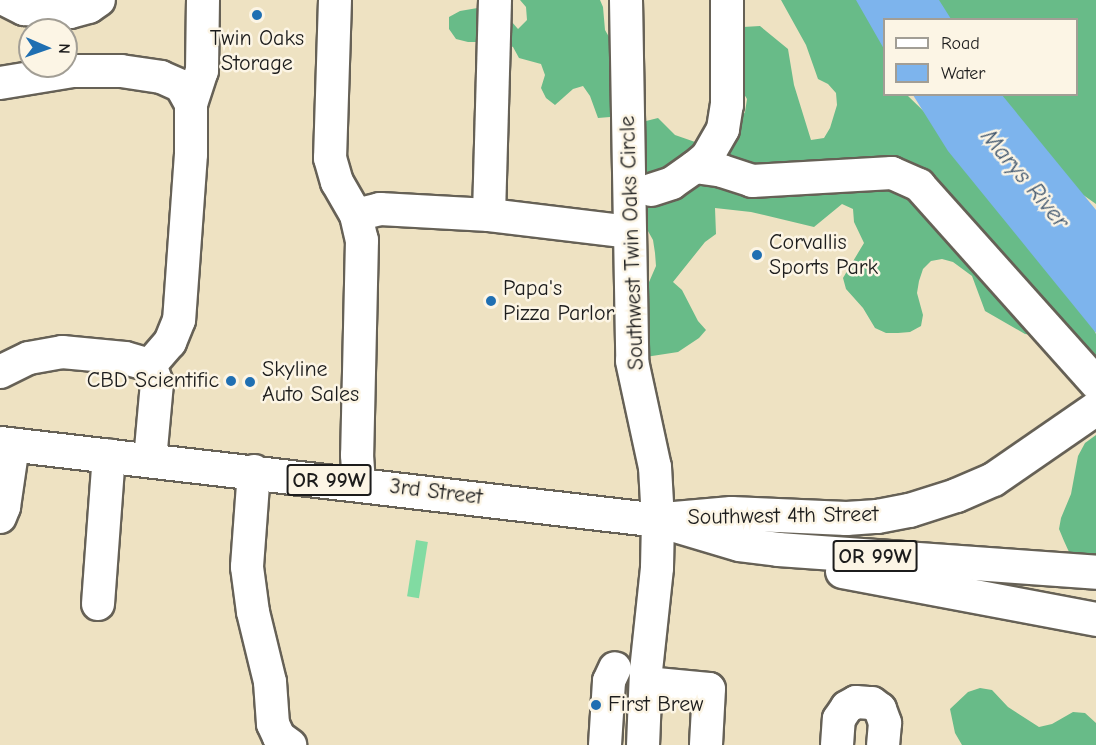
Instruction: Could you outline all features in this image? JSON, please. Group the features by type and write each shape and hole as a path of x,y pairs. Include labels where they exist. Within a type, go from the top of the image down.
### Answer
{"highway":[{"name":"Southwest 4th Street","path":"658,520 731,513 846,518 909,510 956,495 993,479 1085,415"},
{"name":"3rd Street","path":"7,444 359,483 658,520"},
{"name":"OR 99W","path":"658,520 739,544 778,549 1096,572"},
{"path":"778,549 831,569 1096,619"}],"street":[{"path":"6,0 24,9 70,12 89,7 99,0"},
{"path":"150,365 170,342 179,320 191,154 191,104 202,71 203,0"},
{"path":"335,0 330,158 337,182 356,215 362,240 357,455 359,483"},
{"path":"489,214 495,0"},
{"name":"Southwest Twin Oaks Circle","path":"626,0 632,361 656,467 658,520 657,568 646,683 643,745"},
{"path":"651,190 672,183 695,167 716,144 723,129 728,105 727,0"},
{"path":"0,83 73,71 121,71 161,77 181,87 191,104"},
{"path":"695,167 722,171 752,181 892,173 919,185 1096,383"},
{"path":"356,215 380,209 489,214 629,232"},
{"path":"0,372 29,358 62,352 125,358 150,365"},
{"path":"150,365 157,383 150,460"},
{"path":"0,517 4,507 7,444"},
{"path":"98,604 109,455"},
{"path":"254,471 247,567 253,612 270,682 273,724 279,737 290,745"},
{"path":"605,745 609,681 615,668"},
{"path":"646,683 709,689 706,745"},
{"path":"837,745 839,719 847,707 856,702 872,703 880,709 885,723 883,745"}],"green space":[{"path":"520,0 600,0 603,7 605,30 623,61 610,117 598,118 590,96 583,86 573,89 555,105 546,98 541,88 545,75 541,64 519,58 513,47 502,42 468,42 456,39 449,29 449,17 460,11 495,5 506,10 518,29 527,20 526,7"},
{"path":"781,0 877,0 883,18 883,96 908,96 975,161 1090,321 1096,334 1096,398 1048,337 1025,334 985,311 972,276 953,262 942,259 931,261 923,269 917,293 923,315 921,326 910,332 898,333 886,333 875,328 863,308 846,289 843,278 864,243 854,222 853,209 842,204 814,227 751,212 715,208 716,234 705,242 673,282 682,290 698,321 706,330 699,338 678,352 639,358 646,289 656,266 653,240 635,208 630,151 646,121 658,118 675,135 698,143 729,166 725,143 745,112 747,99 741,89 743,27 760,26 788,49 794,85 811,140 824,138 830,128 837,105 836,93 828,84 818,79 806,45"},
{"path":"906,0 1096,0 1096,204 1062,180 978,96 1078,96 1078,18 919,18"},
{"path":"1096,435 1096,558 1077,560 1069,552 1059,529 1071,494 1078,456 1085,443"},
{"path":"416,540 428,542 419,598 407,596"},
{"path":"980,688 992,690 1008,707 1039,727 1052,724 1073,712 1085,713 1096,723 1096,745 962,745 955,733 950,709 968,692"}],"water":[{"path":"856,0 939,0 950,18 883,18 883,47"},
{"name":"Marys River","path":"914,96 1003,96 1096,210 1096,333 948,151"}],"place":[{"name":"Twin Oaks Storage","path":"257,15"},
{"name":"Corvallis Sports Park","path":"757,255"},
{"name":"Papa's Pizza Parlor","path":"491,301"},
{"name":"CBD Scientific","path":"231,381"},
{"name":"Skyline Auto Sales","path":"250,382"},
{"name":"First Brew","path":"596,705"}]}
